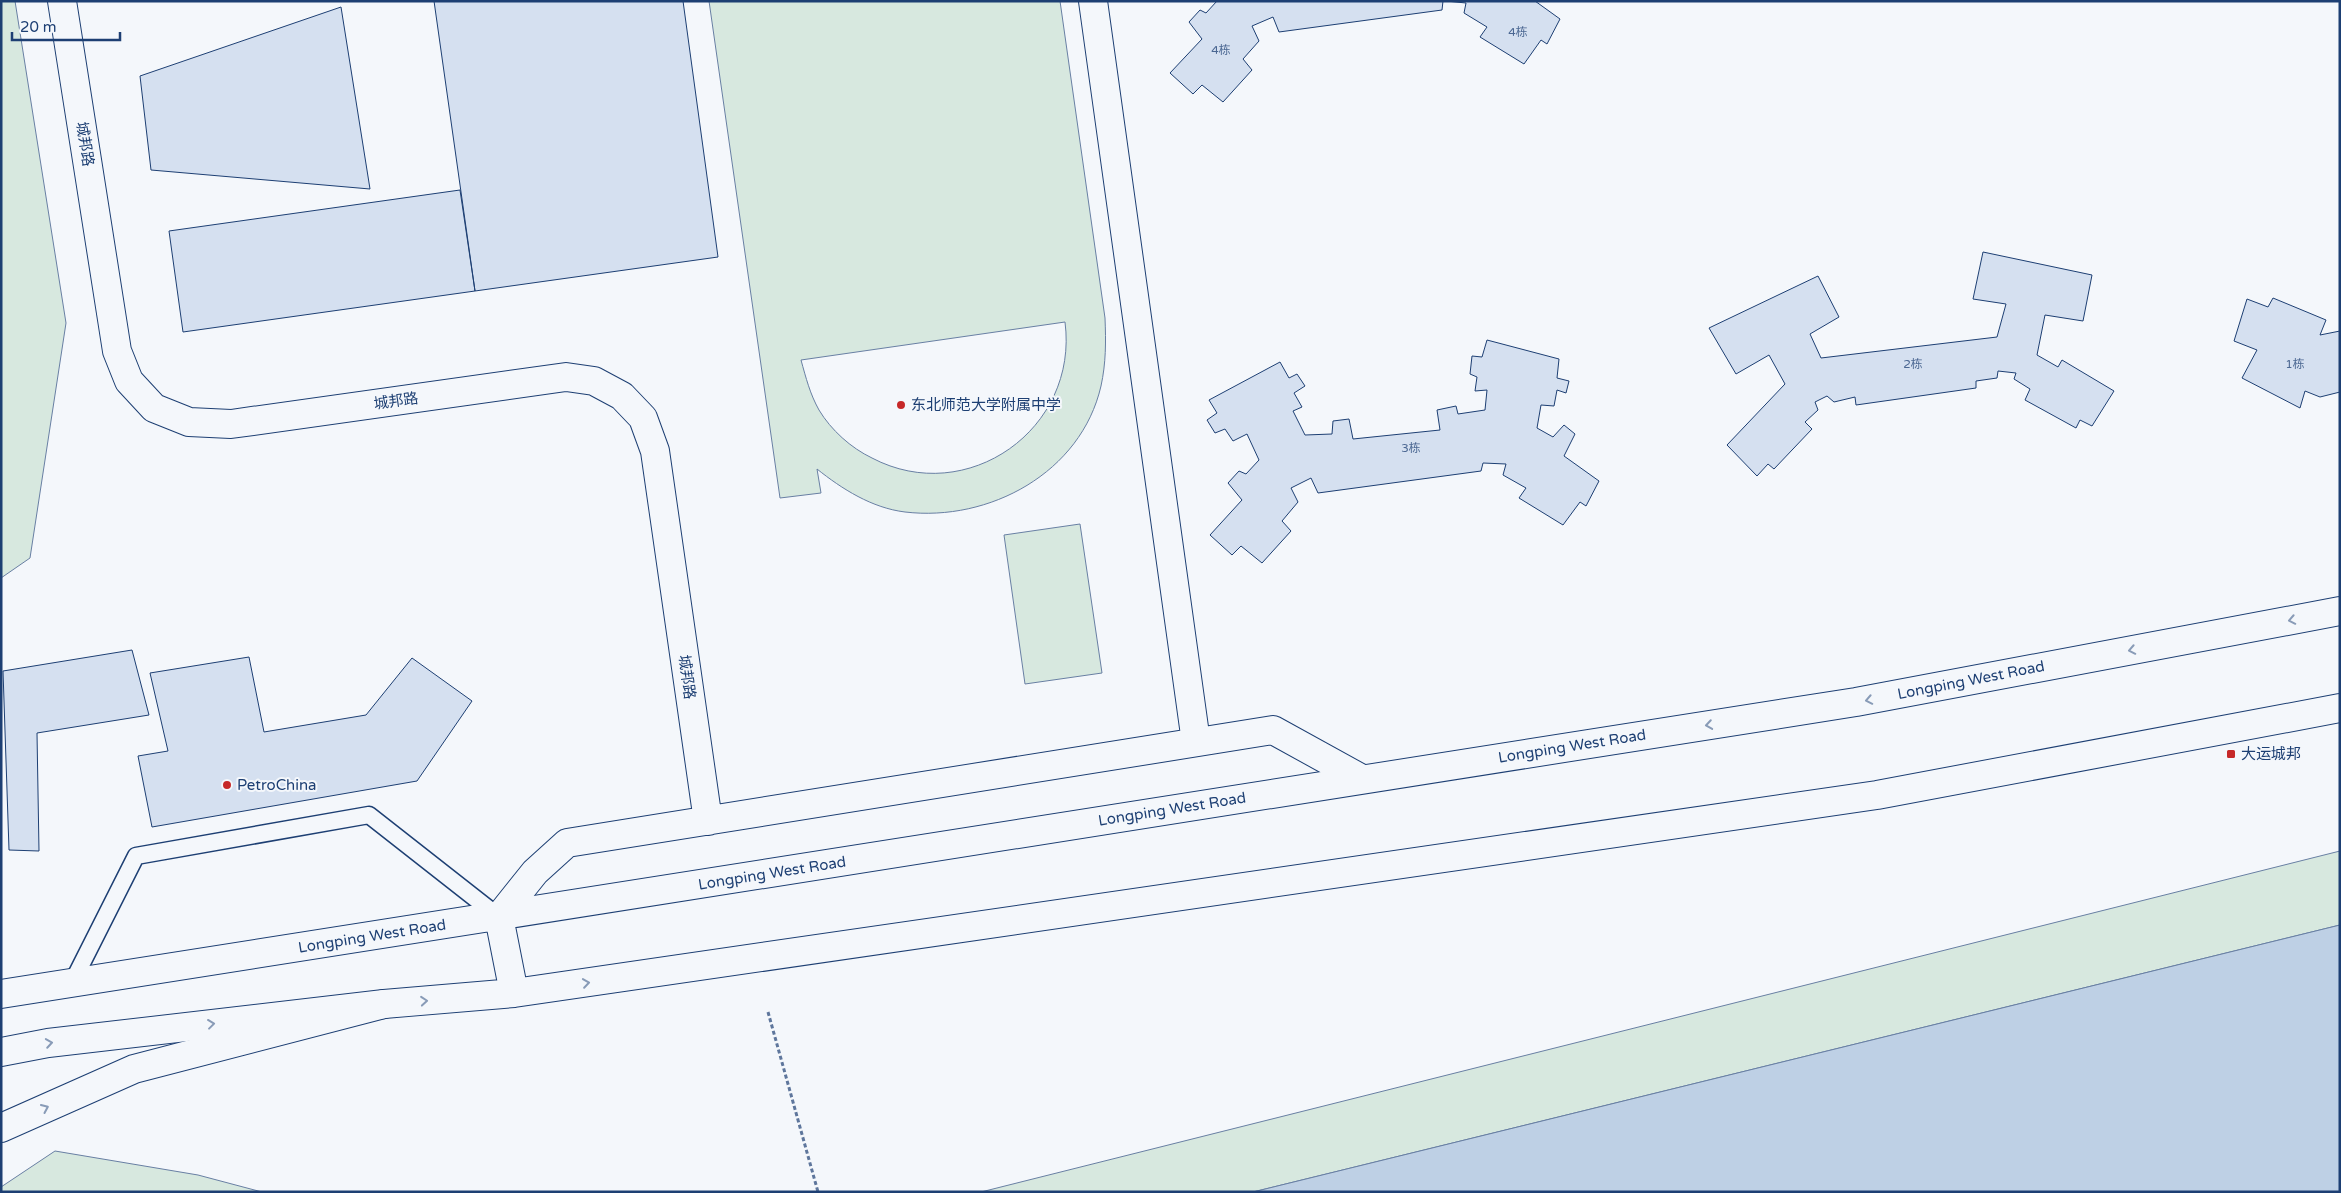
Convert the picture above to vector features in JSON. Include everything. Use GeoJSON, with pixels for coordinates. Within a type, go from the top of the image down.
{"type":"FeatureCollection","features":[{"type":"Feature","properties":{"kind":"main road","name":"城邦路"},"geometry":{"type":"LineString","coordinates":[[62,1],[118,350],[129,381],[154,408],[189,422],[231,424],[566,377],[594,381],[622,396],[643,418],[655,451],[708,820]]}},
{"type":"Feature","properties":{"kind":"main road"},"geometry":{"type":"LineString","coordinates":[[1093,1],[1196,742]]}},
{"type":"Feature","properties":{"kind":"main road","name":"Longping West Road"},"geometry":{"type":"LineString","coordinates":[[1,994],[73,981],[499,917],[1856,702],[2340,611]]}},
{"type":"Feature","properties":{"kind":"main road"},"geometry":{"type":"LineString","coordinates":[[1,1052],[48,1043],[384,1004],[514,993],[1877,795],[2340,708]]}},
{"type":"Feature","properties":{"kind":"main road"},"geometry":{"type":"LineString","coordinates":[[514,993],[499,917],[535,872],[567,843],[1273,730],[1362,779]]}},
{"type":"Feature","properties":{"kind":"main road"},"geometry":{"type":"LineString","coordinates":[[1,1128],[134,1069],[384,1004]]}},
{"type":"Feature","properties":{"kind":"lane"},"geometry":{"type":"LineString","coordinates":[[73,981],[136,856],[368,815],[499,917]]}},
{"type":"Feature","properties":{"kind":"path"},"geometry":{"type":"LineString","coordinates":[[768,1012],[818,1192]]}},
{"type":"Feature","properties":{"kind":"shaded area"},"geometry":{"type":"Polygon","coordinates":[[[1,1],[15,1],[66,323],[30,558],[1,578],[1,1]]]}},
{"type":"Feature","properties":{"kind":"shaded area"},"geometry":{"type":"Polygon","coordinates":[[[709,1],[1060,1],[1105,318],[1103,377],[1090,417],[1074,444],[1052,467],[1027,485],[999,499],[968,509],[937,513],[893,510],[869,502],[837,484],[817,469],[821,493],[780,498],[709,1]],[[1065,322],[801,360],[819,410],[829,425],[849,444],[872,458],[908,471],[944,473],[979,465],[1009,449],[1035,425],[1054,395],[1065,361],[1065,322]]]}},
{"type":"Feature","properties":{"kind":"shaded area"},"geometry":{"type":"Polygon","coordinates":[[[1080,524],[1102,673],[1025,684],[1004,535],[1080,524]]]}},
{"type":"Feature","properties":{"kind":"shaded area"},"geometry":{"type":"Polygon","coordinates":[[[2340,851],[2340,925],[1253,1192],[981,1192],[2340,851]]]}},
{"type":"Feature","properties":{"kind":"shaded area"},"geometry":{"type":"Polygon","coordinates":[[[55,1151],[198,1175],[262,1192],[1,1192],[1,1187],[55,1151]]]}},
{"type":"Feature","properties":{"kind":"water"},"geometry":{"type":"Polygon","coordinates":[[[2340,925],[2340,1192],[1253,1192],[2340,925]]]}},
{"type":"Feature","properties":{"kind":"building"},"geometry":{"type":"Polygon","coordinates":[[[434,1],[683,1],[718,257],[475,291],[434,1]]]}},
{"type":"Feature","properties":{"kind":"building"},"geometry":{"type":"Polygon","coordinates":[[[1217,1],[1443,1],[1442,10],[1279,32],[1273,17],[1252,26],[1259,41],[1243,59],[1252,70],[1223,102],[1202,85],[1193,94],[1170,73],[1202,39],[1189,22],[1200,10],[1206,13],[1217,1]]]}},
{"type":"Feature","properties":{"kind":"building"},"geometry":{"type":"Polygon","coordinates":[[[1446,1],[1535,1],[1560,19],[1547,44],[1541,40],[1524,64],[1480,37],[1487,27],[1464,13],[1466,3],[1446,1]]]}},
{"type":"Feature","properties":{"kind":"building"},"geometry":{"type":"Polygon","coordinates":[[[341,7],[370,189],[151,170],[140,76],[341,7]]]}},
{"type":"Feature","properties":{"kind":"building"},"geometry":{"type":"Polygon","coordinates":[[[460,190],[475,291],[183,332],[169,231],[460,190]]]}},
{"type":"Feature","properties":{"kind":"building"},"geometry":{"type":"Polygon","coordinates":[[[1983,252],[2092,275],[2083,321],[2045,315],[2037,355],[2058,367],[2062,360],[2114,391],[2092,426],[2080,420],[2076,428],[2025,400],[2030,389],[2014,379],[2016,373],[1998,371],[1997,378],[1976,381],[1976,388],[1856,405],[1855,397],[1834,402],[1827,396],[1815,402],[1818,410],[1805,422],[1812,429],[1774,469],[1768,464],[1757,476],[1727,445],[1785,384],[1769,355],[1736,374],[1709,328],[1818,276],[1839,317],[1810,334],[1821,358],[1997,337],[2006,304],[1973,299],[1983,252]]]}},
{"type":"Feature","properties":{"kind":"building"},"geometry":{"type":"Polygon","coordinates":[[[2273,298],[2326,320],[2320,335],[2340,331],[2340,392],[2320,397],[2305,391],[2300,408],[2242,378],[2257,350],[2234,341],[2247,299],[2268,307],[2273,298]]]}},
{"type":"Feature","properties":{"kind":"building"},"geometry":{"type":"Polygon","coordinates":[[[1487,340],[1559,359],[1557,378],[1569,381],[1566,393],[1557,390],[1554,406],[1541,405],[1537,428],[1553,437],[1564,425],[1575,434],[1564,456],[1599,481],[1586,506],[1580,502],[1563,525],[1519,498],[1526,488],[1503,475],[1506,464],[1483,463],[1481,471],[1318,493],[1311,478],[1291,488],[1298,502],[1282,521],[1291,531],[1262,563],[1241,546],[1232,555],[1210,535],[1242,500],[1228,483],[1239,471],[1246,474],[1259,460],[1247,434],[1233,441],[1225,429],[1215,433],[1207,420],[1217,413],[1209,400],[1280,362],[1289,378],[1297,374],[1305,386],[1294,393],[1302,407],[1293,411],[1305,435],[1332,434],[1333,421],[1349,419],[1353,439],[1440,430],[1437,410],[1456,406],[1458,414],[1485,410],[1487,390],[1475,391],[1477,377],[1470,374],[1472,356],[1482,357],[1487,340]]]}},
{"type":"Feature","properties":{"kind":"building"},"geometry":{"type":"Polygon","coordinates":[[[132,650],[149,715],[37,733],[39,851],[9,850],[3,671],[132,650]]]}},
{"type":"Feature","properties":{"kind":"building"},"geometry":{"type":"Polygon","coordinates":[[[249,657],[264,732],[366,715],[412,658],[472,701],[417,781],[152,827],[138,756],[168,751],[150,673],[249,657]]]}},
{"type":"Feature","properties":{"kind":"place","name":"东北师范大学附属中学"},"geometry":{"type":"Point","coordinates":[901,405]}},
{"type":"Feature","properties":{"kind":"place","name":"大运城邦"},"geometry":{"type":"Point","coordinates":[2231,754]}},
{"type":"Feature","properties":{"kind":"place","name":"PetroChina"},"geometry":{"type":"Point","coordinates":[227,785]}}]}
